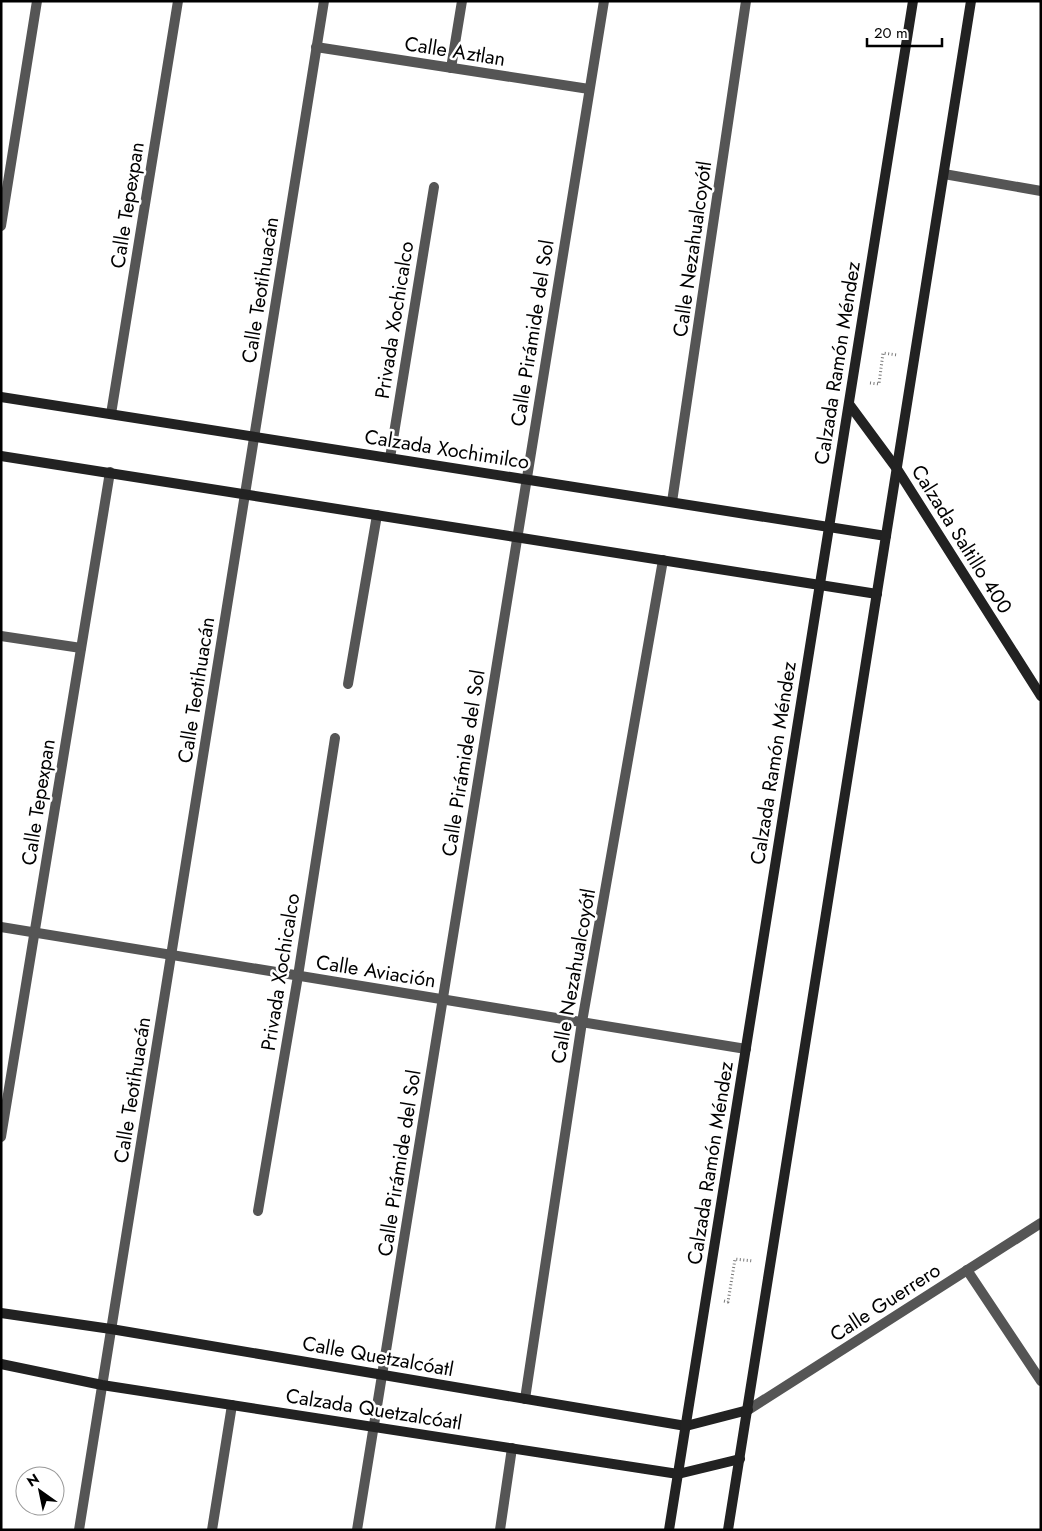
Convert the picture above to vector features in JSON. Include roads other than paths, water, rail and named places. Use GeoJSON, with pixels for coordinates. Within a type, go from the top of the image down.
{"type":"FeatureCollection","features":[{"type":"Feature","properties":{"kind":"street"},"geometry":{"type":"LineString","coordinates":[[1,226],[37,1]]}},
{"type":"Feature","properties":{"kind":"street","name":"Calle Tepexpan"},"geometry":{"type":"LineString","coordinates":[[111,414],[178,1]]}},
{"type":"Feature","properties":{"kind":"street","name":"Calle Teotihuacán"},"geometry":{"type":"LineString","coordinates":[[79,1530],[324,1]]}},
{"type":"Feature","properties":{"kind":"street"},"geometry":{"type":"LineString","coordinates":[[451,68],[462,1]]}},
{"type":"Feature","properties":{"kind":"street","name":"Calle Pirámide del Sol"},"geometry":{"type":"LineString","coordinates":[[357,1530],[604,1]]}},
{"type":"Feature","properties":{"kind":"street","name":"Calle Nezahualcoyótl"},"geometry":{"type":"LineString","coordinates":[[672,502],[746,1]]}},
{"type":"Feature","properties":{"kind":"street","name":"Calzada Ramón Méndez"},"geometry":{"type":"LineString","coordinates":[[669,1530],[913,1]]}},
{"type":"Feature","properties":{"kind":"street"},"geometry":{"type":"LineString","coordinates":[[728,1530],[971,1]]}},
{"type":"Feature","properties":{"kind":"street","name":"Calle Aztlan"},"geometry":{"type":"LineString","coordinates":[[316,46],[589,90]]}},
{"type":"Feature","properties":{"kind":"street"},"geometry":{"type":"LineString","coordinates":[[944,174],[1041,191]]}},
{"type":"Feature","properties":{"kind":"street","name":"Privada Xochicalco"},"geometry":{"type":"LineString","coordinates":[[390,458],[434,186]]}},
{"type":"Feature","properties":{"kind":"street","name":"Calzada Xochimilco"},"geometry":{"type":"LineString","coordinates":[[1,398],[886,536]]}},
{"type":"Feature","properties":{"kind":"street","name":"Calzada Saltillo 400"},"geometry":{"type":"LineString","coordinates":[[849,404],[897,469],[1041,696]]}},
{"type":"Feature","properties":{"kind":"street"},"geometry":{"type":"LineString","coordinates":[[1,456],[877,594]]}},
{"type":"Feature","properties":{"kind":"street","name":"Calle Tepexpan"},"geometry":{"type":"LineString","coordinates":[[1,1137],[110,472]]}},
{"type":"Feature","properties":{"kind":"street"},"geometry":{"type":"LineString","coordinates":[[348,684],[377,515]]}},
{"type":"Feature","properties":{"kind":"street","name":"Calle Nezahualcoyótl"},"geometry":{"type":"LineString","coordinates":[[524,1398],[582,1022],[663,560]]}},
{"type":"Feature","properties":{"kind":"street"},"geometry":{"type":"LineString","coordinates":[[1,636],[81,648]]}},
{"type":"Feature","properties":{"kind":"street","name":"Privada Xochicalco"},"geometry":{"type":"LineString","coordinates":[[258,1211],[298,976],[335,738]]}},
{"type":"Feature","properties":{"kind":"street","name":"Calle Aviación"},"geometry":{"type":"LineString","coordinates":[[1,927],[746,1048]]}},
{"type":"Feature","properties":{"kind":"street","name":"Calle Guerrero"},"geometry":{"type":"LineString","coordinates":[[748,1410],[1041,1223]]}},
{"type":"Feature","properties":{"kind":"street"},"geometry":{"type":"LineString","coordinates":[[967,1270],[1041,1382]]}},
{"type":"Feature","properties":{"kind":"street","name":"Calle Quetzalcóatl"},"geometry":{"type":"LineString","coordinates":[[1,1312],[686,1426],[748,1410]]}},
{"type":"Feature","properties":{"kind":"street","name":"Calzada Quetzalcóatl"},"geometry":{"type":"LineString","coordinates":[[1,1364],[102,1385],[678,1474],[740,1459]]}},
{"type":"Feature","properties":{"kind":"street"},"geometry":{"type":"LineString","coordinates":[[212,1530],[232,1405]]}},
{"type":"Feature","properties":{"kind":"street"},"geometry":{"type":"LineString","coordinates":[[500,1530],[512,1448]]}}]}
